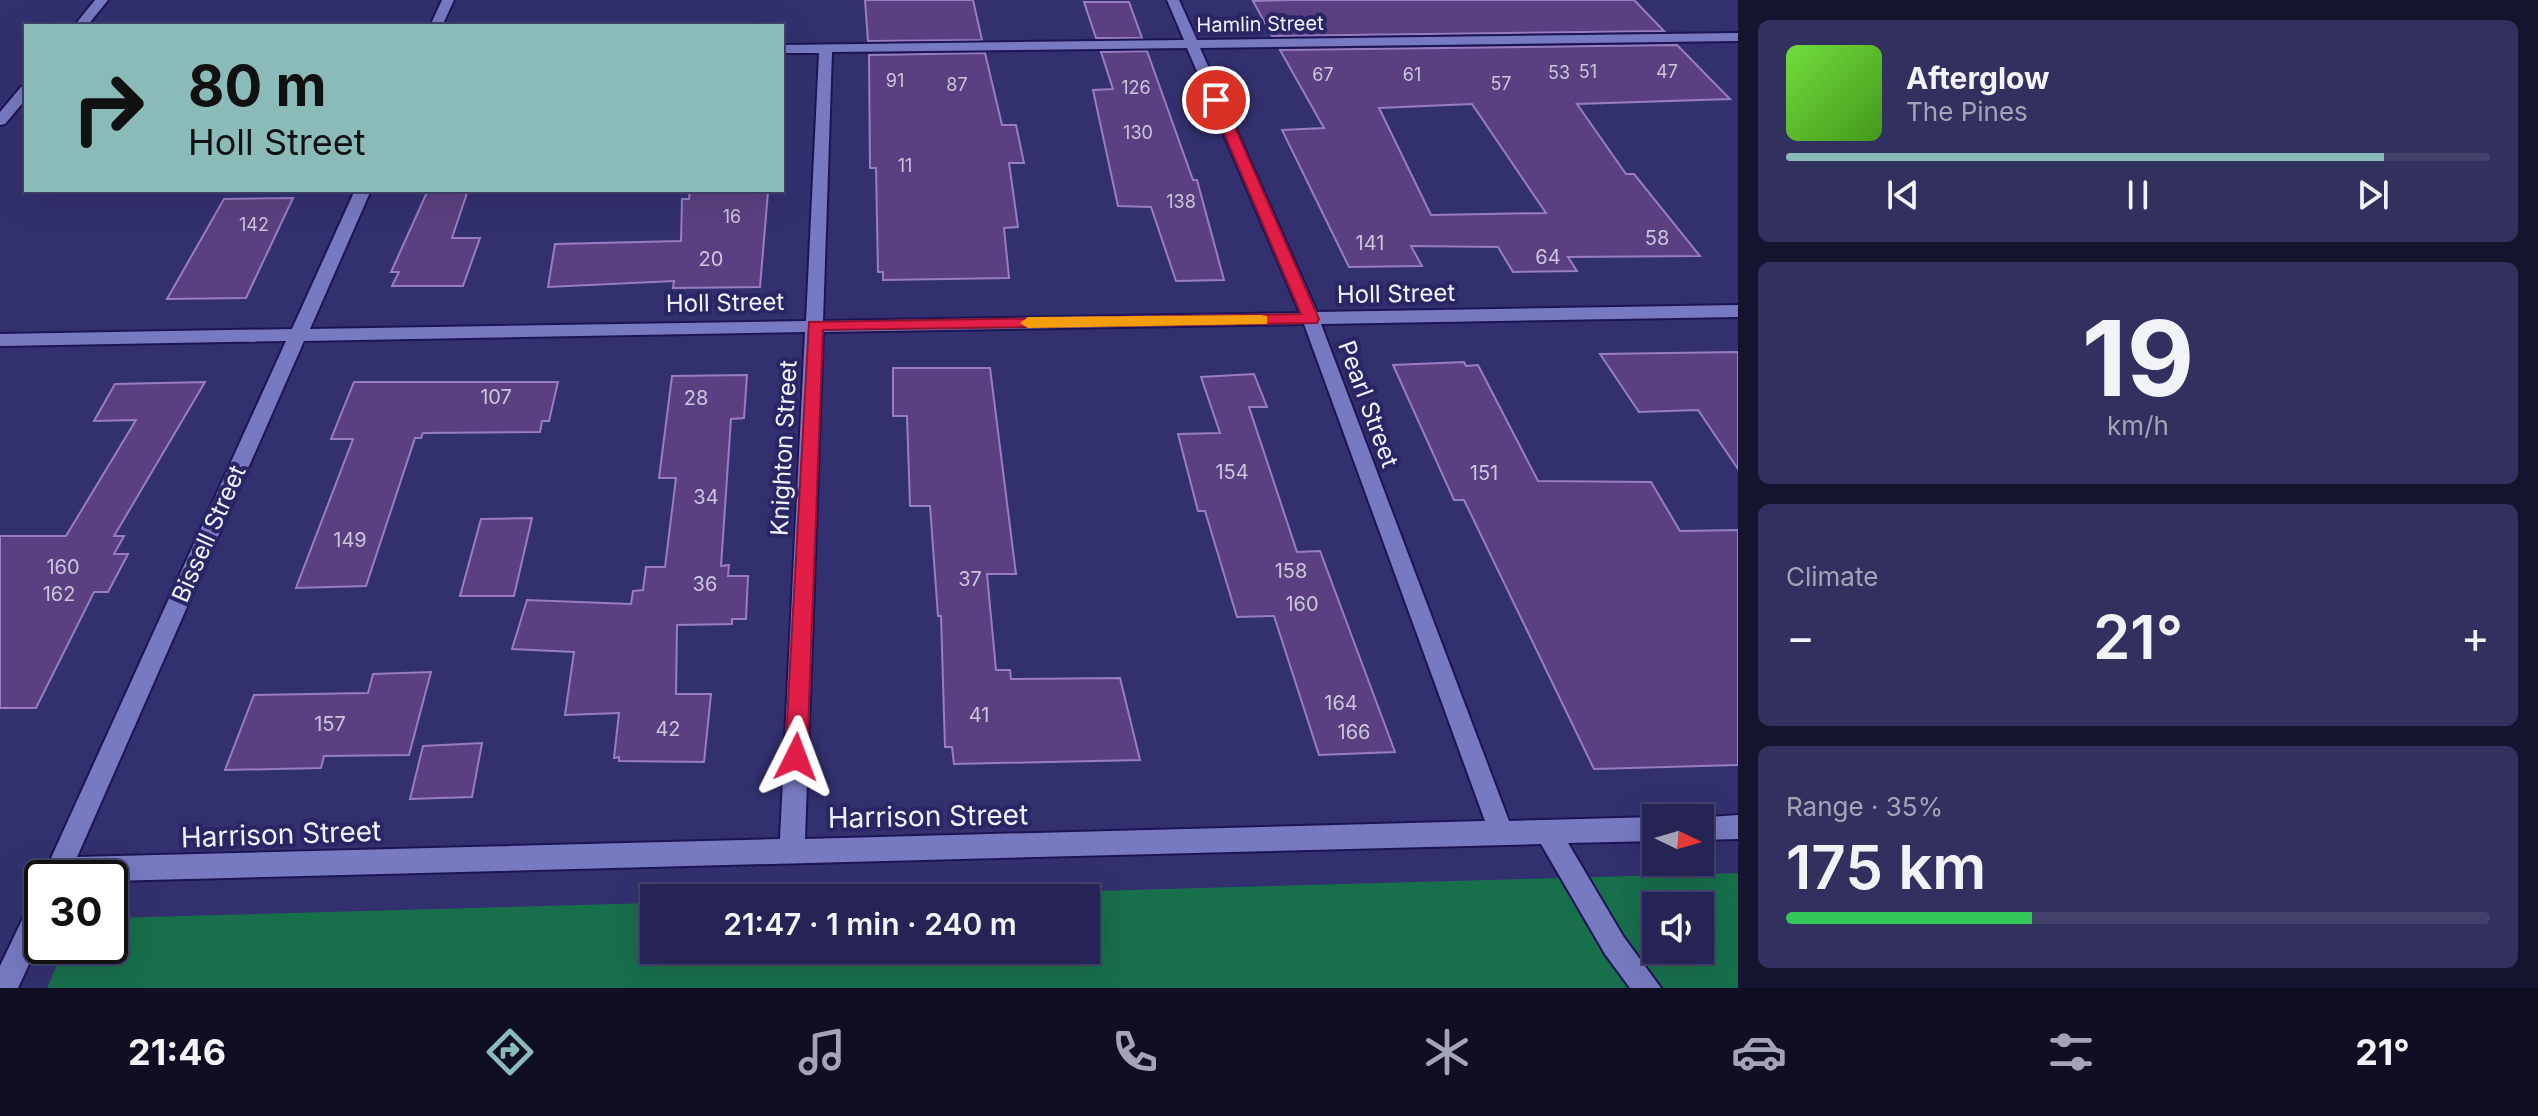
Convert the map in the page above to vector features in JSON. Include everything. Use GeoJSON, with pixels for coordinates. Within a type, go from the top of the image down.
{"type":"FeatureCollection","features":[{"type":"Feature","properties":{"kind":"street"},"geometry":{"type":"LineString","coordinates":[[82,24],[102,0]]}},
{"type":"Feature","properties":{"kind":"street"},"geometry":{"type":"LineString","coordinates":[[437,24],[448,0]]}},
{"type":"Feature","properties":{"kind":"street","name":"Pearl Street"},"geometry":{"type":"LineString","coordinates":[[1173,0],[1311,319],[1501,832]]}},
{"type":"Feature","properties":{"kind":"street","name":"Hamlin Street"},"geometry":{"type":"LineString","coordinates":[[784,49],[1738,37]]}},
{"type":"Feature","properties":{"kind":"street","name":"Knighton Street"},"geometry":{"type":"LineString","coordinates":[[792,849],[826,48]]}},
{"type":"Feature","properties":{"kind":"street"},"geometry":{"type":"LineString","coordinates":[[0,121],[24,92]]}},
{"type":"Feature","properties":{"kind":"street","name":"Bissell Street"},"geometry":{"type":"LineString","coordinates":[[63,860],[362,192]]}},
{"type":"Feature","properties":{"kind":"street","name":"Holl Street"},"geometry":{"type":"LineString","coordinates":[[0,340],[1738,311]]}},
{"type":"Feature","properties":{"kind":"street"},"geometry":{"type":"LineString","coordinates":[[1714,828],[1738,827]]}},
{"type":"Feature","properties":{"kind":"street","name":"Harrison Street"},"geometry":{"type":"LineString","coordinates":[[128,872],[792,849],[1642,829]]}},
{"type":"Feature","properties":{"kind":"street"},"geometry":{"type":"LineString","coordinates":[[1547,831],[1614,945],[1647,988]]}},
{"type":"Feature","properties":{"kind":"street"},"geometry":{"type":"LineString","coordinates":[[4,988],[24,945]]}},
{"type":"Feature","properties":{"kind":"green space"},"geometry":{"type":"Polygon","coordinates":[[[1738,873],[1738,988],[47,988],[57,964],[128,964],[128,918],[640,903],[640,964],[1100,964],[1100,891],[1738,873]]]}},
{"type":"Feature","properties":{"kind":"building"},"geometry":{"type":"Polygon","coordinates":[[[865,0],[973,0],[982,40],[868,41],[865,0]]]}},
{"type":"Feature","properties":{"kind":"building"},"geometry":{"type":"Polygon","coordinates":[[[1634,0],[1664,31],[1272,36],[1253,1],[1634,0]]]}},
{"type":"Feature","properties":{"kind":"building"},"geometry":{"type":"Polygon","coordinates":[[[1084,2],[1129,2],[1142,38],[1096,38],[1084,2]]]}},
{"type":"Feature","properties":{"kind":"building"},"geometry":{"type":"Polygon","coordinates":[[[1677,45],[1730,99],[1577,104],[1626,174],[1634,174],[1700,256],[1568,257],[1577,271],[1513,272],[1498,247],[1411,246],[1422,266],[1349,267],[1282,130],[1324,128],[1280,50],[1677,45]],[[1472,104],[1379,108],[1431,215],[1546,213],[1472,104]]]}},
{"type":"Feature","properties":{"kind":"building"},"geometry":{"type":"Polygon","coordinates":[[[1147,51],[1193,180],[1197,180],[1224,280],[1176,281],[1151,207],[1118,206],[1093,90],[1113,89],[1101,52],[1147,51]]]}},
{"type":"Feature","properties":{"kind":"building"},"geometry":{"type":"Polygon","coordinates":[[[985,53],[1002,125],[1016,125],[1024,163],[1009,163],[1018,227],[1004,228],[1009,278],[883,280],[883,272],[878,272],[876,168],[870,168],[869,55],[985,53]]]}},
{"type":"Feature","properties":{"kind":"building"},"geometry":{"type":"Polygon","coordinates":[[[427,192],[467,192],[452,238],[480,238],[463,286],[392,286],[399,272],[391,272],[427,192]]]}},
{"type":"Feature","properties":{"kind":"building"},"geometry":{"type":"Polygon","coordinates":[[[690,192],[768,192],[760,287],[673,288],[674,281],[548,287],[555,244],[681,241],[682,199],[689,199],[690,192]]]}},
{"type":"Feature","properties":{"kind":"building"},"geometry":{"type":"Polygon","coordinates":[[[293,198],[246,298],[167,299],[224,199],[293,198]]]}},
{"type":"Feature","properties":{"kind":"building"},"geometry":{"type":"Polygon","coordinates":[[[1738,352],[1738,469],[1698,410],[1639,412],[1600,354],[1738,352]]]}},
{"type":"Feature","properties":{"kind":"building"},"geometry":{"type":"Polygon","coordinates":[[[1464,362],[1466,366],[1478,365],[1538,481],[1651,482],[1680,531],[1738,530],[1738,765],[1594,769],[1464,500],[1454,500],[1393,365],[1464,362]]]}},
{"type":"Feature","properties":{"kind":"building"},"geometry":{"type":"Polygon","coordinates":[[[893,368],[990,368],[1016,574],[987,574],[996,670],[1010,670],[1011,679],[1120,678],[1140,760],[954,764],[952,747],[945,747],[941,616],[938,616],[930,506],[910,506],[907,416],[893,416],[893,368]]]}},
{"type":"Feature","properties":{"kind":"building"},"geometry":{"type":"Polygon","coordinates":[[[1254,374],[1267,407],[1249,407],[1297,552],[1320,551],[1395,752],[1319,755],[1274,616],[1237,617],[1205,511],[1198,511],[1178,434],[1220,433],[1201,377],[1254,374]]]}},
{"type":"Feature","properties":{"kind":"building"},"geometry":{"type":"Polygon","coordinates":[[[747,375],[744,418],[731,419],[721,566],[729,565],[728,576],[748,576],[746,619],[732,619],[732,624],[677,625],[676,694],[711,694],[704,762],[619,761],[619,757],[614,758],[619,713],[565,715],[574,652],[512,649],[527,600],[631,604],[633,591],[643,590],[646,567],[665,567],[676,478],[659,478],[672,376],[747,375]]]}},
{"type":"Feature","properties":{"kind":"building"},"geometry":{"type":"Polygon","coordinates":[[[205,382],[114,536],[124,536],[114,554],[128,554],[108,592],[94,592],[36,708],[0,708],[0,536],[66,536],[136,420],[94,421],[115,384],[205,382]]]}},
{"type":"Feature","properties":{"kind":"building"},"geometry":{"type":"Polygon","coordinates":[[[354,382],[558,382],[549,421],[542,421],[540,432],[423,433],[421,438],[415,438],[366,586],[296,588],[353,439],[331,439],[354,382]]]}},
{"type":"Feature","properties":{"kind":"building"},"geometry":{"type":"Polygon","coordinates":[[[532,518],[514,596],[460,596],[481,519],[532,518]]]}},
{"type":"Feature","properties":{"kind":"building"},"geometry":{"type":"Polygon","coordinates":[[[431,672],[409,755],[324,756],[321,768],[225,770],[254,695],[368,693],[373,674],[431,672]]]}},
{"type":"Feature","properties":{"kind":"building"},"geometry":{"type":"Polygon","coordinates":[[[482,743],[472,797],[410,799],[423,746],[482,743]]]}},
{"type":"Feature","properties":{"kind":"slow traffic"},"geometry":{"type":"LineString","coordinates":[[1028,323],[1261,320]]}},
{"type":"Feature","properties":{"kind":"route"},"geometry":{"type":"LineString","coordinates":[[796,757],[815,325],[1311,319],[1216,100]]}}]}
